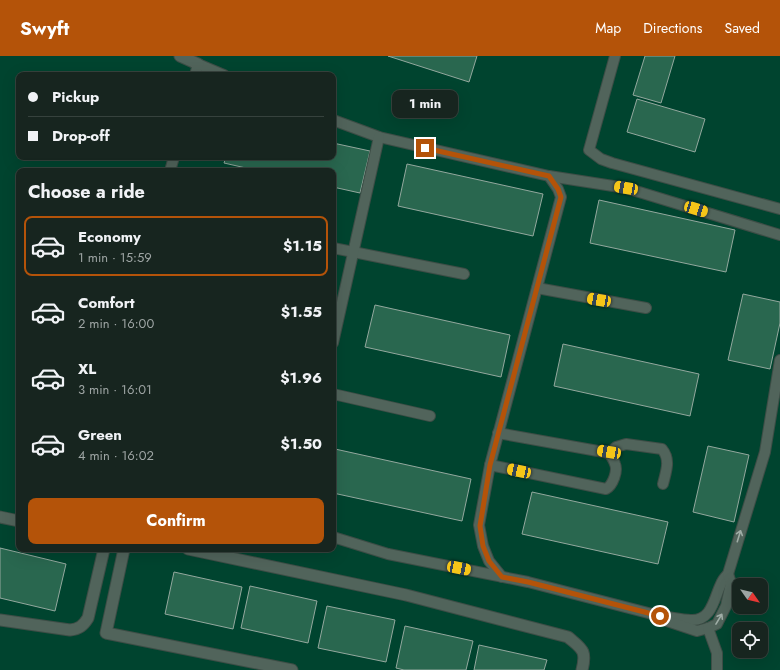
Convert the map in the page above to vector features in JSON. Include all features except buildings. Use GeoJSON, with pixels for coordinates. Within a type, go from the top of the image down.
{"type":"FeatureCollection","features":[{"type":"Feature","properties":{"kind":"street"},"geometry":{"type":"LineString","coordinates":[[180,56],[198,64]]}},
{"type":"Feature","properties":{"kind":"street"},"geometry":{"type":"LineString","coordinates":[[0,517],[16,520]]}},
{"type":"Feature","properties":{"kind":"street"},"geometry":{"type":"LineString","coordinates":[[0,620],[70,630],[78,629],[88,618],[103,552]]}},
{"type":"Feature","properties":{"kind":"street"},"geometry":{"type":"LineString","coordinates":[[123,552],[106,633],[292,670]]}},
{"type":"Feature","properties":{"kind":"street"},"geometry":{"type":"LineString","coordinates":[[202,552],[406,595],[568,637],[582,648],[585,658],[582,670]]}},
{"type":"Feature","properties":{"kind":"lane"},"geometry":{"type":"LineString","coordinates":[[615,56],[589,150],[601,159],[612,163],[780,209]]}},
{"type":"Feature","properties":{"kind":"lane"},"geometry":{"type":"LineString","coordinates":[[196,72],[198,64],[217,72]]}},
{"type":"Feature","properties":{"kind":"lane"},"geometry":{"type":"LineString","coordinates":[[336,121],[379,137],[549,176],[626,188],[780,235]]}},
{"type":"Feature","properties":{"kind":"lane"},"geometry":{"type":"LineString","coordinates":[[336,329],[379,137]]}},
{"type":"Feature","properties":{"kind":"lane"},"geometry":{"type":"LineString","coordinates":[[502,577],[489,561],[483,546],[480,526],[490,465],[561,197],[558,189],[549,176]]}},
{"type":"Feature","properties":{"kind":"lane"},"geometry":{"type":"LineString","coordinates":[[336,249],[464,274]]}},
{"type":"Feature","properties":{"kind":"lane"},"geometry":{"type":"LineString","coordinates":[[537,288],[646,308]]}},
{"type":"Feature","properties":{"kind":"lane"},"geometry":{"type":"LineString","coordinates":[[336,538],[388,554],[528,582],[660,616],[691,620],[699,619],[706,616],[712,607],[721,584],[728,574],[765,452],[780,360]]}},
{"type":"Feature","properties":{"kind":"lane"},"geometry":{"type":"LineString","coordinates":[[336,395],[430,416]]}},
{"type":"Feature","properties":{"kind":"lane"},"geometry":{"type":"LineString","coordinates":[[498,433],[609,452],[616,447],[626,444],[662,449],[667,455],[668,462],[663,484]]}},
{"type":"Feature","properties":{"kind":"lane"},"geometry":{"type":"LineString","coordinates":[[490,465],[606,489],[610,486],[614,477],[616,465],[609,452]]}},
{"type":"Feature","properties":{"kind":"lane"},"geometry":{"type":"LineString","coordinates":[[660,616],[667,622],[696,631],[718,624],[726,606],[731,583],[728,574]]}},
{"type":"Feature","properties":{"kind":"lane"},"geometry":{"type":"LineString","coordinates":[[708,628],[717,653],[717,670]]}},
{"type":"Feature","properties":{"kind":"green space"},"geometry":{"type":"Polygon","coordinates":[[[0,56],[780,56],[780,670],[0,670],[0,56]]]}},
{"type":"Feature","properties":{"kind":"route"},"geometry":{"type":"LineString","coordinates":[[425,148],[549,176],[558,189],[561,197],[490,465],[480,526],[483,546],[489,561],[502,577],[528,582],[660,616]]}}]}
